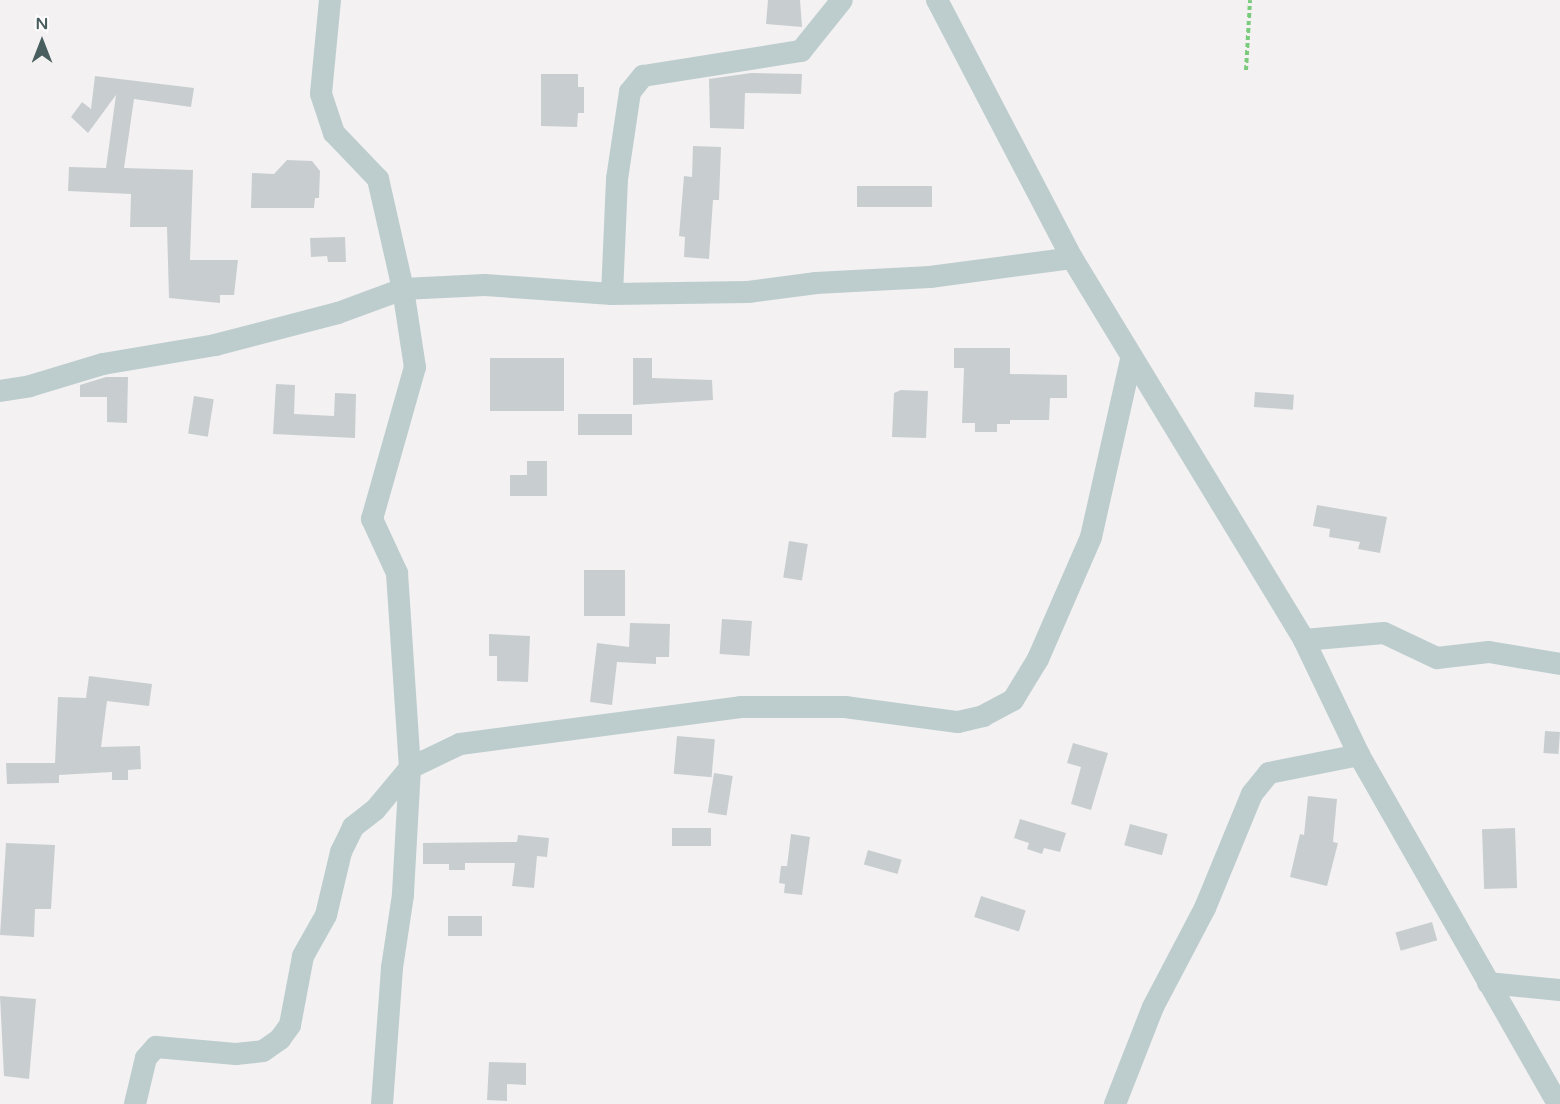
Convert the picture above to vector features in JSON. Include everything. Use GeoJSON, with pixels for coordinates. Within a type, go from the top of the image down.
{"type":"FeatureCollection","features":[{"type":"Feature","properties":{"kind":"street"},"geometry":{"type":"LineString","coordinates":[[330,0],[321,94],[334,133],[378,179],[403,289],[415,366],[372,519],[397,573],[410,768],[403,895],[392,968],[382,1104]]}},
{"type":"Feature","properties":{"kind":"street"},"geometry":{"type":"LineString","coordinates":[[612,294],[617,179],[630,92],[643,76],[801,51],[842,0]]}},
{"type":"Feature","properties":{"kind":"street"},"geometry":{"type":"LineString","coordinates":[[937,0],[1072,258],[1131,360],[1304,640],[1359,755],[1558,1104]]}},
{"type":"Feature","properties":{"kind":"street"},"geometry":{"type":"LineString","coordinates":[[0,391],[30,386],[103,364],[215,345],[338,313],[403,289],[531,286],[612,294],[748,292],[816,283],[930,277],[1072,258]]}},
{"type":"Feature","properties":{"kind":"street"},"geometry":{"type":"LineString","coordinates":[[135,1104],[146,1058],[156,1047],[236,1054],[263,1051],[280,1039],[290,1025],[303,956],[326,915],[340,852],[353,826],[375,810],[410,768],[460,744],[741,707],[845,707],[958,722],[983,716],[1013,700],[1038,659],[1091,537],[1131,360]]}},
{"type":"Feature","properties":{"kind":"street"},"geometry":{"type":"LineString","coordinates":[[1304,640],[1384,633],[1437,658],[1489,652],[1560,664]]}},
{"type":"Feature","properties":{"kind":"street"},"geometry":{"type":"LineString","coordinates":[[1123,1102],[1153,1007],[1205,908],[1252,794],[1269,773],[1359,755]]}},
{"type":"Feature","properties":{"kind":"street"},"geometry":{"type":"LineString","coordinates":[[1488,983],[1560,990]]}},
{"type":"Feature","properties":{"kind":"path"},"geometry":{"type":"LineString","coordinates":[[1246,70],[1250,0]]}},
{"type":"Feature","properties":{"kind":"building"},"geometry":{"type":"Polygon","coordinates":[[[768,0],[800,0],[802,27],[766,24],[768,0]]]}},
{"type":"Feature","properties":{"kind":"building"},"geometry":{"type":"Polygon","coordinates":[[[751,73],[802,74],[801,94],[745,93],[744,129],[710,128],[709,79],[751,73]]]}},
{"type":"Feature","properties":{"kind":"building"},"geometry":{"type":"Polygon","coordinates":[[[541,74],[578,74],[578,87],[584,87],[584,113],[578,113],[577,127],[541,126],[541,74]]]}},
{"type":"Feature","properties":{"kind":"building"},"geometry":{"type":"Polygon","coordinates":[[[95,76],[194,88],[191,107],[134,99],[124,168],[193,170],[190,260],[238,260],[234,295],[220,295],[220,303],[169,298],[167,227],[130,227],[131,194],[68,191],[69,167],[106,168],[116,95],[88,133],[71,117],[82,102],[91,109],[95,76]]]}},
{"type":"Feature","properties":{"kind":"building"},"geometry":{"type":"Polygon","coordinates":[[[693,146],[721,147],[719,200],[713,200],[709,259],[684,257],[685,237],[679,236],[684,176],[692,177],[693,146]]]}},
{"type":"Feature","properties":{"kind":"building"},"geometry":{"type":"Polygon","coordinates":[[[287,160],[312,161],[320,171],[319,198],[315,198],[314,208],[251,208],[252,173],[274,174],[287,160]]]}},
{"type":"Feature","properties":{"kind":"building"},"geometry":{"type":"Polygon","coordinates":[[[857,186],[932,186],[932,207],[857,207],[857,186]]]}},
{"type":"Feature","properties":{"kind":"building"},"geometry":{"type":"Polygon","coordinates":[[[345,237],[346,262],[328,262],[327,256],[311,257],[310,238],[345,237]]]}},
{"type":"Feature","properties":{"kind":"building"},"geometry":{"type":"Polygon","coordinates":[[[954,348],[1010,348],[1010,374],[1067,375],[1067,398],[1050,398],[1049,420],[1010,420],[1010,424],[997,424],[997,432],[975,432],[975,423],[962,423],[964,368],[954,368],[954,348]]]}},
{"type":"Feature","properties":{"kind":"building"},"geometry":{"type":"Polygon","coordinates":[[[490,358],[564,358],[564,411],[490,411],[490,358]]]}},
{"type":"Feature","properties":{"kind":"building"},"geometry":{"type":"Polygon","coordinates":[[[633,358],[652,358],[652,378],[712,380],[713,400],[633,405],[633,358]]]}},
{"type":"Feature","properties":{"kind":"building"},"geometry":{"type":"Polygon","coordinates":[[[106,377],[128,377],[127,423],[107,422],[107,397],[80,397],[80,385],[106,377]]]}},
{"type":"Feature","properties":{"kind":"building"},"geometry":{"type":"Polygon","coordinates":[[[276,384],[295,385],[294,414],[334,416],[335,393],[356,394],[355,438],[273,434],[276,384]]]}},
{"type":"Feature","properties":{"kind":"building"},"geometry":{"type":"Polygon","coordinates":[[[901,390],[928,391],[926,438],[892,437],[894,393],[901,390]]]}},
{"type":"Feature","properties":{"kind":"building"},"geometry":{"type":"Polygon","coordinates":[[[1255,392],[1294,395],[1293,410],[1254,407],[1255,392]]]}},
{"type":"Feature","properties":{"kind":"building"},"geometry":{"type":"Polygon","coordinates":[[[194,396],[214,399],[208,437],[188,434],[194,396]]]}},
{"type":"Feature","properties":{"kind":"building"},"geometry":{"type":"Polygon","coordinates":[[[578,414],[632,414],[632,435],[578,435],[578,414]]]}},
{"type":"Feature","properties":{"kind":"building"},"geometry":{"type":"Polygon","coordinates":[[[527,461],[547,461],[547,496],[510,496],[510,475],[527,475],[527,461]]]}},
{"type":"Feature","properties":{"kind":"building"},"geometry":{"type":"Polygon","coordinates":[[[1317,505],[1387,517],[1380,553],[1358,549],[1360,542],[1329,537],[1330,529],[1313,526],[1317,505]]]}},
{"type":"Feature","properties":{"kind":"building"},"geometry":{"type":"Polygon","coordinates":[[[789,541],[808,544],[802,581],[783,578],[789,541]]]}},
{"type":"Feature","properties":{"kind":"building"},"geometry":{"type":"Polygon","coordinates":[[[584,570],[625,570],[625,616],[584,616],[584,570]]]}},
{"type":"Feature","properties":{"kind":"building"},"geometry":{"type":"Polygon","coordinates":[[[722,619],[752,621],[749,656],[720,654],[722,619]]]}},
{"type":"Feature","properties":{"kind":"building"},"geometry":{"type":"Polygon","coordinates":[[[630,623],[670,624],[669,657],[656,657],[656,664],[617,662],[612,705],[590,702],[597,643],[629,647],[630,623]]]}},
{"type":"Feature","properties":{"kind":"building"},"geometry":{"type":"Polygon","coordinates":[[[489,634],[530,636],[528,682],[497,681],[497,656],[489,656],[489,634]]]}},
{"type":"Feature","properties":{"kind":"building"},"geometry":{"type":"Polygon","coordinates":[[[89,676],[152,684],[149,706],[107,701],[101,747],[140,746],[141,769],[128,770],[128,780],[112,780],[112,772],[59,775],[59,783],[7,784],[6,763],[55,763],[58,697],[86,698],[89,676]]]}},
{"type":"Feature","properties":{"kind":"building"},"geometry":{"type":"Polygon","coordinates":[[[1545,731],[1560,732],[1558,754],[1543,753],[1545,731]]]}},
{"type":"Feature","properties":{"kind":"building"},"geometry":{"type":"Polygon","coordinates":[[[677,736],[715,739],[712,777],[674,774],[677,736]]]}},
{"type":"Feature","properties":{"kind":"building"},"geometry":{"type":"Polygon","coordinates":[[[1073,743],[1108,753],[1091,810],[1071,804],[1081,767],[1067,763],[1073,743]]]}},
{"type":"Feature","properties":{"kind":"building"},"geometry":{"type":"Polygon","coordinates":[[[714,773],[733,776],[727,815],[708,813],[714,773]]]}},
{"type":"Feature","properties":{"kind":"building"},"geometry":{"type":"Polygon","coordinates":[[[1308,796],[1337,799],[1333,842],[1338,843],[1327,886],[1290,877],[1300,834],[1304,835],[1308,796]]]}},
{"type":"Feature","properties":{"kind":"building"},"geometry":{"type":"Polygon","coordinates":[[[1020,819],[1066,833],[1060,852],[1044,848],[1042,854],[1027,849],[1029,843],[1014,838],[1020,819]]]}},
{"type":"Feature","properties":{"kind":"building"},"geometry":{"type":"Polygon","coordinates":[[[1130,824],[1168,834],[1162,855],[1124,845],[1130,824]]]}},
{"type":"Feature","properties":{"kind":"building"},"geometry":{"type":"Polygon","coordinates":[[[672,828],[711,828],[711,846],[672,846],[672,828]]]}},
{"type":"Feature","properties":{"kind":"building"},"geometry":{"type":"Polygon","coordinates":[[[1515,828],[1517,888],[1484,889],[1482,829],[1515,828]]]}},
{"type":"Feature","properties":{"kind":"building"},"geometry":{"type":"Polygon","coordinates":[[[791,834],[810,837],[802,895],[784,893],[785,884],[779,883],[781,866],[787,866],[791,834]]]}},
{"type":"Feature","properties":{"kind":"building"},"geometry":{"type":"Polygon","coordinates":[[[518,835],[549,838],[547,857],[537,856],[534,888],[512,886],[515,863],[465,863],[465,870],[449,870],[449,864],[423,864],[423,843],[517,842],[518,835]]]}},
{"type":"Feature","properties":{"kind":"building"},"geometry":{"type":"Polygon","coordinates":[[[6,843],[55,845],[51,909],[35,909],[34,937],[0,935],[6,843]]]}},
{"type":"Feature","properties":{"kind":"building"},"geometry":{"type":"Polygon","coordinates":[[[868,850],[902,860],[898,874],[864,864],[868,850]]]}},
{"type":"Feature","properties":{"kind":"building"},"geometry":{"type":"Polygon","coordinates":[[[981,896],[1026,911],[1019,931],[974,917],[981,896]]]}},
{"type":"Feature","properties":{"kind":"building"},"geometry":{"type":"Polygon","coordinates":[[[448,916],[482,916],[482,936],[448,936],[448,916]]]}},
{"type":"Feature","properties":{"kind":"building"},"geometry":{"type":"Polygon","coordinates":[[[1432,922],[1437,940],[1401,951],[1395,932],[1432,922]]]}},
{"type":"Feature","properties":{"kind":"building"},"geometry":{"type":"Polygon","coordinates":[[[0,996],[36,999],[29,1079],[4,1076],[0,996]]]}},
{"type":"Feature","properties":{"kind":"building"},"geometry":{"type":"Polygon","coordinates":[[[489,1062],[526,1063],[526,1085],[507,1084],[507,1101],[487,1100],[489,1062]]]}}]}
